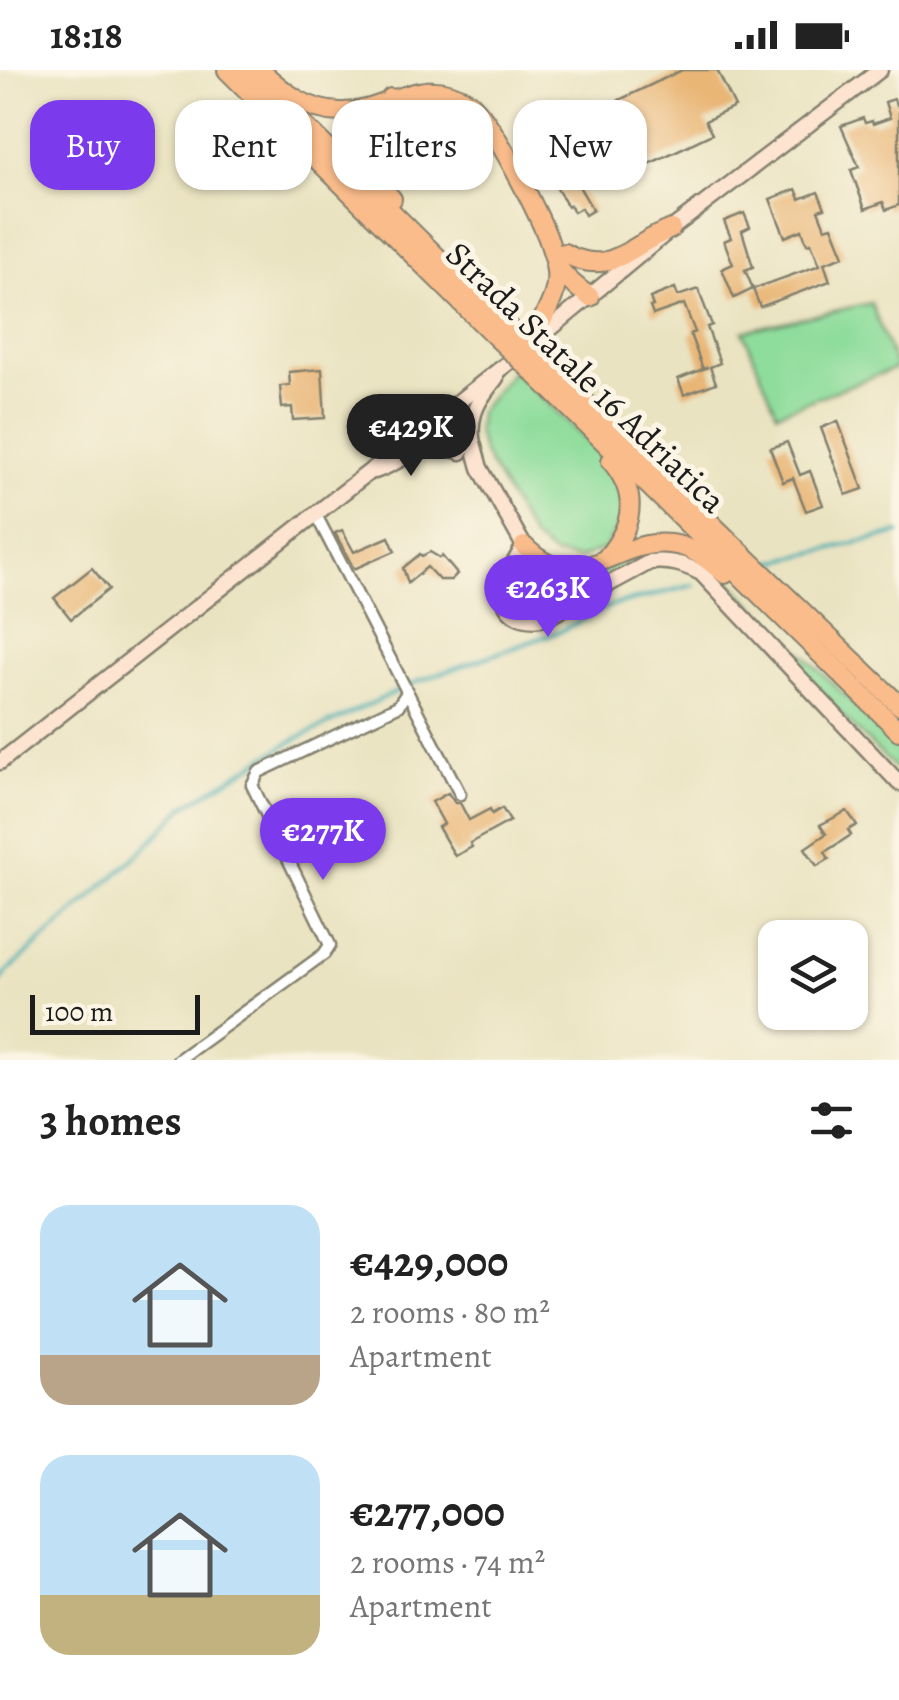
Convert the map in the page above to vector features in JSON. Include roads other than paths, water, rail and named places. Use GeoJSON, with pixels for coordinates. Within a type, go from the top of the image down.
{"type":"FeatureCollection","features":[{"type":"Feature","properties":{"kind":"highway","name":"Strada Statale 16 Adriatica"},"geometry":{"type":"LineString","coordinates":[[227,70],[447,288],[502,331]]}},
{"type":"Feature","properties":{"kind":"highway","name":"Strada Statale 16 Adriatica"},"geometry":{"type":"LineString","coordinates":[[248,70],[899,731]]}},
{"type":"Feature","properties":{"kind":"highway"},"geometry":{"type":"LineString","coordinates":[[260,70],[290,97],[322,110],[342,112],[419,86],[440,87],[470,102],[494,132],[559,256],[555,297],[532,344]]}},
{"type":"Feature","properties":{"kind":"highway"},"geometry":{"type":"LineString","coordinates":[[392,98],[377,115],[368,144],[369,164],[375,178],[502,331]]}},
{"type":"Feature","properties":{"kind":"highway"},"geometry":{"type":"LineString","coordinates":[[559,256],[600,264],[671,229]]}},
{"type":"Feature","properties":{"kind":"highway"},"geometry":{"type":"LineString","coordinates":[[559,256],[576,264],[590,297]]}},
{"type":"Feature","properties":{"kind":"highway","name":"Strada Statale 16 Adriatica"},"geometry":{"type":"LineString","coordinates":[[538,366],[592,408],[899,705]]}},
{"type":"Feature","properties":{"kind":"highway"},"geometry":{"type":"LineString","coordinates":[[538,366],[624,477],[630,495],[629,525],[604,562]]}},
{"type":"Feature","properties":{"kind":"highway"},"geometry":{"type":"LineString","coordinates":[[524,546],[550,566],[572,571],[645,545],[670,544],[696,551],[728,576],[899,739]]}},
{"type":"Feature","properties":{"kind":"main road"},"geometry":{"type":"LineString","coordinates":[[837,100],[863,70]]}},
{"type":"Feature","properties":{"kind":"main road"},"geometry":{"type":"LineString","coordinates":[[0,762],[532,344],[671,229],[880,70]]}},
{"type":"Feature","properties":{"kind":"main road"},"geometry":{"type":"LineString","coordinates":[[500,368],[470,422],[480,468],[524,546],[504,590],[505,603],[514,614],[530,622],[546,618],[650,562],[668,561],[700,573],[899,783]]}},
{"type":"Feature","properties":{"kind":"main road"},"geometry":{"type":"LineString","coordinates":[[436,416],[472,439]]}},
{"type":"Feature","properties":{"kind":"main road"},"geometry":{"type":"LineString","coordinates":[[436,416],[448,439],[480,468]]}},
{"type":"Feature","properties":{"kind":"main road"},"geometry":{"type":"LineString","coordinates":[[360,477],[428,446],[444,445],[462,452]]}},
{"type":"Feature","properties":{"kind":"street"},"geometry":{"type":"LineString","coordinates":[[315,513],[460,794]]}},
{"type":"Feature","properties":{"kind":"street"},"geometry":{"type":"LineString","coordinates":[[178,1060],[324,954],[330,945],[252,785],[259,772],[398,706],[406,694]]}},
{"type":"Feature","properties":{"kind":"waterway"},"geometry":{"type":"LineString","coordinates":[[768,563],[899,533]]}},
{"type":"Feature","properties":{"kind":"waterway"},"geometry":{"type":"LineString","coordinates":[[0,982],[185,806],[294,740],[419,681],[561,631],[607,607],[694,585]]}}]}
